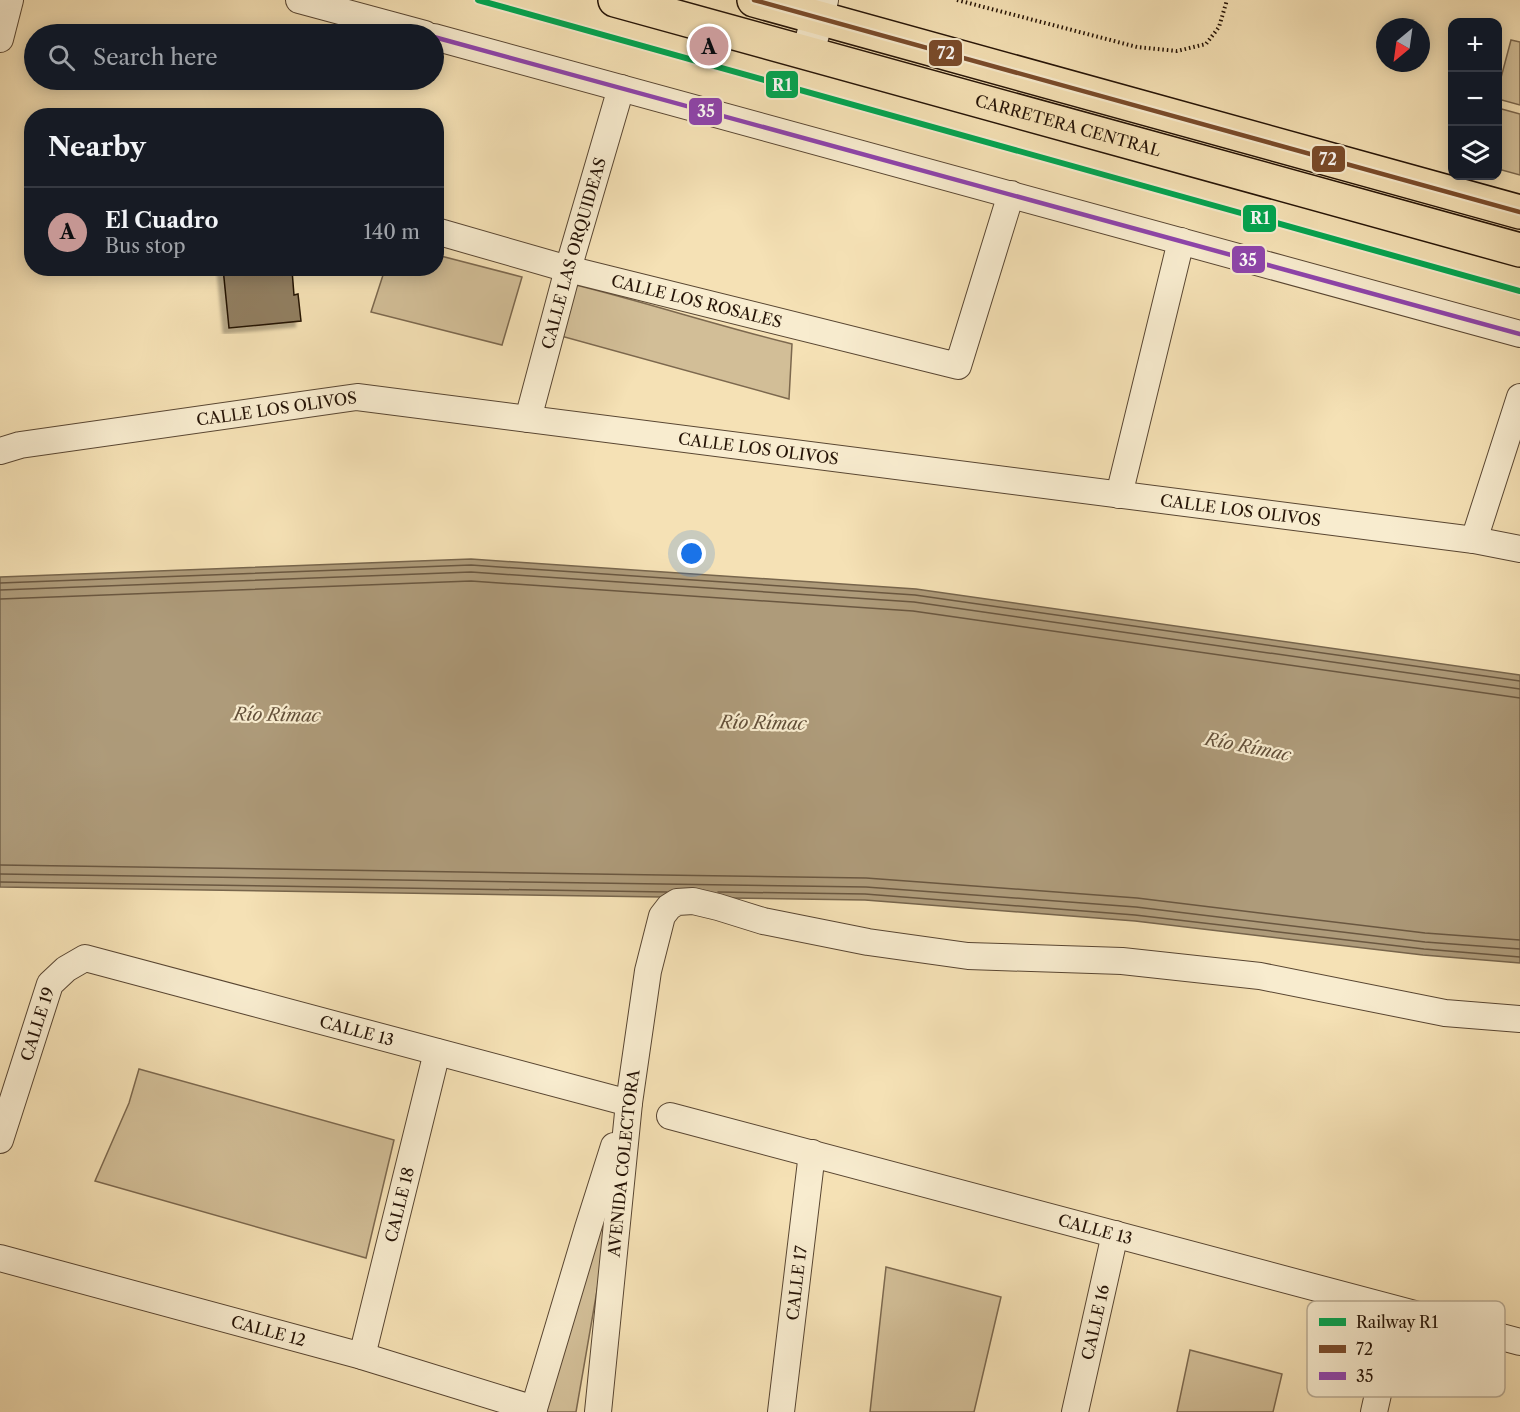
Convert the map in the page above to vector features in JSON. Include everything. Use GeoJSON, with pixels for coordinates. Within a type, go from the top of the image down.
{"type":"FeatureCollection","features":[{"type":"Feature","properties":{"kind":"highway","name":"CARRETERA CENTRAL"},"geometry":{"type":"LineString","coordinates":[[615,0],[1520,250]]}},
{"type":"Feature","properties":{"kind":"highway"},"geometry":{"type":"LineString","coordinates":[[754,0],[808,7],[1520,212]]}},
{"type":"Feature","properties":{"kind":"street"},"geometry":{"type":"LineString","coordinates":[[0,39],[10,0]]}},
{"type":"Feature","properties":{"kind":"street"},"geometry":{"type":"LineString","coordinates":[[299,0],[388,24]]}},
{"type":"Feature","properties":{"kind":"street"},"geometry":{"type":"LineString","coordinates":[[797,50],[808,7]]}},
{"type":"Feature","properties":{"kind":"street"},"geometry":{"type":"LineString","coordinates":[[444,40],[1520,334]]}},
{"type":"Feature","properties":{"kind":"street","name":"CALLE LAS ORQUIDEAS"},"geometry":{"type":"LineString","coordinates":[[528,419],[568,269],[621,88]]}},
{"type":"Feature","properties":{"kind":"street","name":"CALLE LOS ROSALES"},"geometry":{"type":"LineString","coordinates":[[444,233],[568,269],[958,366],[1011,194]]}},
{"type":"Feature","properties":{"kind":"street"},"geometry":{"type":"LineString","coordinates":[[1119,495],[1181,241]]}},
{"type":"Feature","properties":{"kind":"street","name":"CALLE LOS OLIVOS"},"geometry":{"type":"LineString","coordinates":[[0,451],[20,445],[357,397],[1474,540],[1520,549]]}},
{"type":"Feature","properties":{"kind":"street"},"geometry":{"type":"LineString","coordinates":[[1474,540],[1520,397]]}},
{"type":"Feature","properties":{"kind":"street","name":"AVENIDA COLECTORA"},"geometry":{"type":"LineString","coordinates":[[598,1412],[628,1103],[648,971],[662,916],[669,907],[677,902],[693,901],[763,921],[868,942],[968,956],[1122,961],[1260,975],[1445,1013],[1520,1019]]}},
{"type":"Feature","properties":{"kind":"street","name":"CALLE 13"},"geometry":{"type":"LineString","coordinates":[[85,958],[628,1103]]}},
{"type":"Feature","properties":{"kind":"street","name":"CALLE 19"},"geometry":{"type":"LineString","coordinates":[[0,1140],[50,984],[66,969],[85,958]]}},
{"type":"Feature","properties":{"kind":"street","name":"CALLE 18"},"geometry":{"type":"LineString","coordinates":[[362,1356],[436,1052]]}},
{"type":"Feature","properties":{"kind":"street"},"geometry":{"type":"LineString","coordinates":[[533,1410],[628,1103]]}},
{"type":"Feature","properties":{"kind":"street","name":"CALLE 13"},"geometry":{"type":"LineString","coordinates":[[670,1116],[1364,1301]]}},
{"type":"Feature","properties":{"kind":"street","name":"CALLE 17"},"geometry":{"type":"LineString","coordinates":[[781,1412],[812,1153]]}},
{"type":"Feature","properties":{"kind":"street","name":"CALLE 16"},"geometry":{"type":"LineString","coordinates":[[1075,1412],[1115,1234]]}},
{"type":"Feature","properties":{"kind":"street","name":"CALLE 12"},"geometry":{"type":"LineString","coordinates":[[0,1258],[362,1356],[533,1410]]}},
{"type":"Feature","properties":{"kind":"street","name":"CALLE 13"},"geometry":{"type":"LineString","coordinates":[[1505,1338],[1520,1342]]}},
{"type":"Feature","properties":{"kind":"street"},"geometry":{"type":"LineString","coordinates":[[1374,1412],[1377,1397]]}},
{"type":"Feature","properties":{"kind":"path"},"geometry":{"type":"LineString","coordinates":[[957,0],[1137,47],[1178,51],[1206,44],[1219,27],[1227,0]]}},
{"type":"Feature","properties":{"kind":"shaded area"},"geometry":{"type":"Polygon","coordinates":[[[1511,40],[1520,42],[1520,105],[1502,100],[1502,74],[1511,40]]]}},
{"type":"Feature","properties":{"kind":"shaded area"},"geometry":{"type":"Polygon","coordinates":[[[1502,109],[1520,114],[1520,175],[1502,170],[1502,109]]]}},
{"type":"Feature","properties":{"kind":"shaded area"},"geometry":{"type":"Polygon","coordinates":[[[444,257],[522,277],[502,345],[371,312],[383,276],[444,276],[444,257]]]}},
{"type":"Feature","properties":{"kind":"shaded area"},"geometry":{"type":"Polygon","coordinates":[[[576,285],[792,344],[789,399],[561,336],[576,285]]]}},
{"type":"Feature","properties":{"kind":"shaded area"},"geometry":{"type":"Polygon","coordinates":[[[139,1069],[394,1140],[366,1258],[95,1181],[129,1103],[139,1069]]]}},
{"type":"Feature","properties":{"kind":"shaded area"},"geometry":{"type":"Polygon","coordinates":[[[604,1198],[608,1227],[576,1412],[536,1412],[604,1198]]]}},
{"type":"Feature","properties":{"kind":"shaded area"},"geometry":{"type":"Polygon","coordinates":[[[886,1267],[1001,1297],[974,1412],[870,1412],[886,1267]]]}},
{"type":"Feature","properties":{"kind":"shaded area"},"geometry":{"type":"Polygon","coordinates":[[[1190,1350],[1282,1374],[1273,1412],[1177,1412],[1190,1350]]]}},
{"type":"Feature","properties":{"kind":"water","name":"Río Rímac"},"geometry":{"type":"Polygon","coordinates":[[[471,559],[916,589],[1520,675],[1520,963],[1423,955],[1135,921],[865,900],[0,887],[0,577],[471,559]]]}},
{"type":"Feature","properties":{"kind":"building"},"geometry":{"type":"Polygon","coordinates":[[[224,276],[292,276],[294,295],[298,294],[301,321],[229,328],[224,276]]]}},
{"type":"Feature","properties":{"kind":"rail line","name":"R1"},"geometry":{"type":"LineString","coordinates":[[478,0],[1520,291]]}},
{"type":"Feature","properties":{"kind":"transit line","name":"72"},"geometry":{"type":"LineString","coordinates":[[754,0],[1520,212]]}},
{"type":"Feature","properties":{"kind":"transit line","name":"35"},"geometry":{"type":"LineString","coordinates":[[444,40],[1520,334]]}},
{"type":"Feature","properties":{"kind":"place","name":"El Cuadro"},"geometry":{"type":"Point","coordinates":[709,46]}}]}
